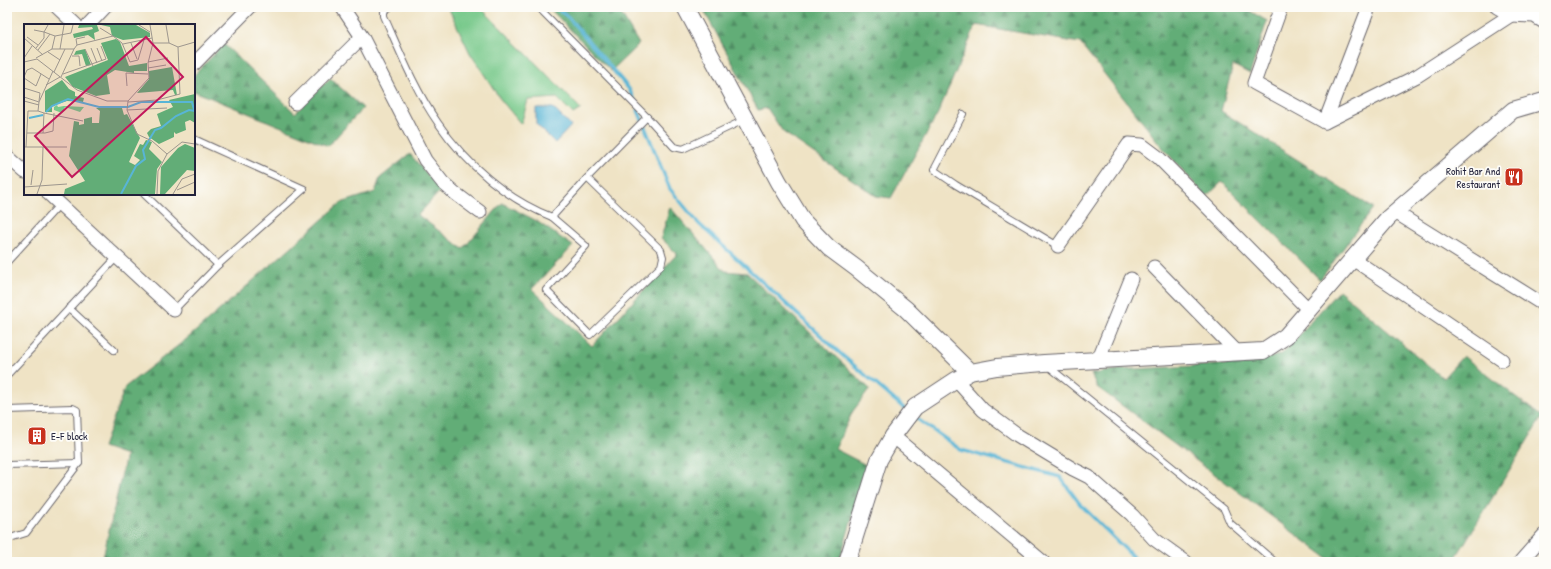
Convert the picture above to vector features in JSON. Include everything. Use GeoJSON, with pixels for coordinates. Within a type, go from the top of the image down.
{"type":"FeatureCollection","features":[{"type":"Feature","properties":{"kind":"street"},"geometry":{"type":"LineString","coordinates":[[57,7],[75,24]]}},
{"type":"Feature","properties":{"kind":"street"},"geometry":{"type":"LineString","coordinates":[[89,24],[105,7]]}},
{"type":"Feature","properties":{"kind":"street"},"geometry":{"type":"LineString","coordinates":[[195,63],[250,7]]}},
{"type":"Feature","properties":{"kind":"street"},"geometry":{"type":"LineString","coordinates":[[342,7],[362,37],[425,160],[443,183],[480,212]]}},
{"type":"Feature","properties":{"kind":"street"},"geometry":{"type":"LineString","coordinates":[[685,7],[779,182],[803,221],[829,248],[906,309],[970,372]]}},
{"type":"Feature","properties":{"kind":"street"},"geometry":{"type":"LineString","coordinates":[[1281,7],[1254,83],[1325,122]]}},
{"type":"Feature","properties":{"kind":"street"},"geometry":{"type":"LineString","coordinates":[[1325,122],[1369,7]]}},
{"type":"Feature","properties":{"kind":"street"},"geometry":{"type":"LineString","coordinates":[[1497,7],[1511,16]]}},
{"type":"Feature","properties":{"kind":"street"},"geometry":{"type":"LineString","coordinates":[[1325,122],[1417,76],[1511,16],[1534,16],[1544,22]]}},
{"type":"Feature","properties":{"kind":"street"},"geometry":{"type":"LineString","coordinates":[[295,103],[362,37]]}},
{"type":"Feature","properties":{"kind":"street"},"geometry":{"type":"LineString","coordinates":[[847,562],[879,460],[893,436],[915,407],[970,372],[998,367],[1044,363],[1263,351],[1286,336],[1388,218],[1513,110],[1544,101]]}},
{"type":"Feature","properties":{"kind":"street"},"geometry":{"type":"LineString","coordinates":[[1058,246],[1129,144],[1142,145],[1158,157],[1309,310]]}},
{"type":"Feature","properties":{"kind":"street"},"geometry":{"type":"LineString","coordinates":[[7,156],[23,166]]}},
{"type":"Feature","properties":{"kind":"street"},"geometry":{"type":"LineString","coordinates":[[50,195],[174,310]]}},
{"type":"Feature","properties":{"kind":"street"},"geometry":{"type":"LineString","coordinates":[[1395,212],[1544,305]]}},
{"type":"Feature","properties":{"kind":"street"},"geometry":{"type":"LineString","coordinates":[[1353,259],[1502,360]]}},
{"type":"Feature","properties":{"kind":"street"},"geometry":{"type":"LineString","coordinates":[[1154,267],[1237,352]]}},
{"type":"Feature","properties":{"kind":"street"},"geometry":{"type":"LineString","coordinates":[[1098,360],[1131,279]]}},
{"type":"Feature","properties":{"kind":"street"},"geometry":{"type":"LineString","coordinates":[[956,380],[983,410],[1067,466],[1089,477],[1132,515],[1154,538],[1186,562]]}},
{"type":"Feature","properties":{"kind":"street"},"geometry":{"type":"LineString","coordinates":[[893,436],[1043,562]]}},
{"type":"Feature","properties":{"kind":"street"},"geometry":{"type":"LineString","coordinates":[[1520,562],[1544,535]]}},
{"type":"Feature","properties":{"kind":"lane"},"geometry":{"type":"LineString","coordinates":[[390,7],[384,11],[384,16],[404,62],[424,101],[446,133],[481,172],[493,183],[511,196],[552,217],[586,246],[546,290],[590,335],[661,266],[663,257],[661,250],[587,178]]}},
{"type":"Feature","properties":{"kind":"lane"},"geometry":{"type":"LineString","coordinates":[[538,7],[647,117],[674,147],[683,149],[745,119]]}},
{"type":"Feature","properties":{"kind":"lane"},"geometry":{"type":"LineString","coordinates":[[963,114],[934,170],[956,185],[1058,246]]}},
{"type":"Feature","properties":{"kind":"lane"},"geometry":{"type":"LineString","coordinates":[[552,217],[587,178],[647,117]]}},
{"type":"Feature","properties":{"kind":"lane"},"geometry":{"type":"LineString","coordinates":[[174,310],[218,265],[304,189],[195,140]]}},
{"type":"Feature","properties":{"kind":"lane"},"geometry":{"type":"LineString","coordinates":[[145,195],[218,265]]}},
{"type":"Feature","properties":{"kind":"lane"},"geometry":{"type":"LineString","coordinates":[[7,262],[60,204]]}},
{"type":"Feature","properties":{"kind":"lane"},"geometry":{"type":"LineString","coordinates":[[9,373],[117,257]]}},
{"type":"Feature","properties":{"kind":"lane"},"geometry":{"type":"LineString","coordinates":[[69,308],[114,350]]}},
{"type":"Feature","properties":{"kind":"lane"},"geometry":{"type":"LineString","coordinates":[[1044,363],[1224,509],[1230,523],[1275,562]]}},
{"type":"Feature","properties":{"kind":"lane"},"geometry":{"type":"LineString","coordinates":[[7,410],[73,408],[77,410],[79,463],[26,533],[7,539]]}},
{"type":"Feature","properties":{"kind":"lane"},"geometry":{"type":"LineString","coordinates":[[7,465],[79,463]]}},
{"type":"Feature","properties":{"kind":"green space"},"geometry":{"type":"Polygon","coordinates":[[[448,7],[480,7],[581,109],[573,114],[557,98],[528,100],[521,124],[501,100],[470,53],[448,7]]]}},
{"type":"Feature","properties":{"kind":"green space"},"geometry":{"type":"Polygon","coordinates":[[[548,7],[617,7],[639,44],[611,71],[548,7]]]}},
{"type":"Feature","properties":{"kind":"green space"},"geometry":{"type":"Polygon","coordinates":[[[702,7],[1249,7],[1248,10],[1267,21],[1250,74],[1233,65],[1221,111],[1373,208],[1320,280],[1222,182],[1206,197],[1162,147],[1080,43],[976,25],[938,113],[891,198],[876,196],[783,132],[767,108],[758,110],[702,7]]]}},
{"type":"Feature","properties":{"kind":"green space"},"geometry":{"type":"Polygon","coordinates":[[[224,44],[295,113],[330,78],[363,108],[328,146],[195,91],[195,74],[224,44]]]}},
{"type":"Feature","properties":{"kind":"green space"},"geometry":{"type":"Polygon","coordinates":[[[410,154],[441,190],[418,215],[463,249],[502,203],[535,220],[573,246],[532,289],[592,346],[677,254],[661,238],[670,207],[725,271],[747,273],[870,389],[853,411],[835,449],[868,466],[839,562],[102,562],[126,455],[103,447],[125,387],[189,337],[341,203],[375,192],[380,178],[410,154]]]}},
{"type":"Feature","properties":{"kind":"green space"},"geometry":{"type":"Polygon","coordinates":[[[1339,290],[1443,378],[1463,356],[1542,417],[1453,562],[1333,562],[1097,387],[1091,374],[1116,370],[1252,363],[1282,354],[1339,290]]]}},
{"type":"Feature","properties":{"kind":"water"},"geometry":{"type":"Polygon","coordinates":[[[536,108],[553,108],[571,126],[555,143],[536,124],[536,108]]]}},
{"type":"Feature","properties":{"kind":"waterway"},"geometry":{"type":"LineString","coordinates":[[555,7],[568,17],[629,89],[635,102]]}},
{"type":"Feature","properties":{"kind":"waterway"},"geometry":{"type":"LineString","coordinates":[[638,110],[670,189],[699,224],[842,355],[906,410]]}},
{"type":"Feature","properties":{"kind":"waterway"},"geometry":{"type":"LineString","coordinates":[[913,416],[961,450],[1060,477],[1080,504],[1138,562]]}},
{"type":"Feature","properties":{"kind":"place","name":"Rohit Bar And Restaurant"},"geometry":{"type":"Point","coordinates":[1514,177]}},
{"type":"Feature","properties":{"kind":"place","name":"E-F block"},"geometry":{"type":"Point","coordinates":[37,436]}}]}
